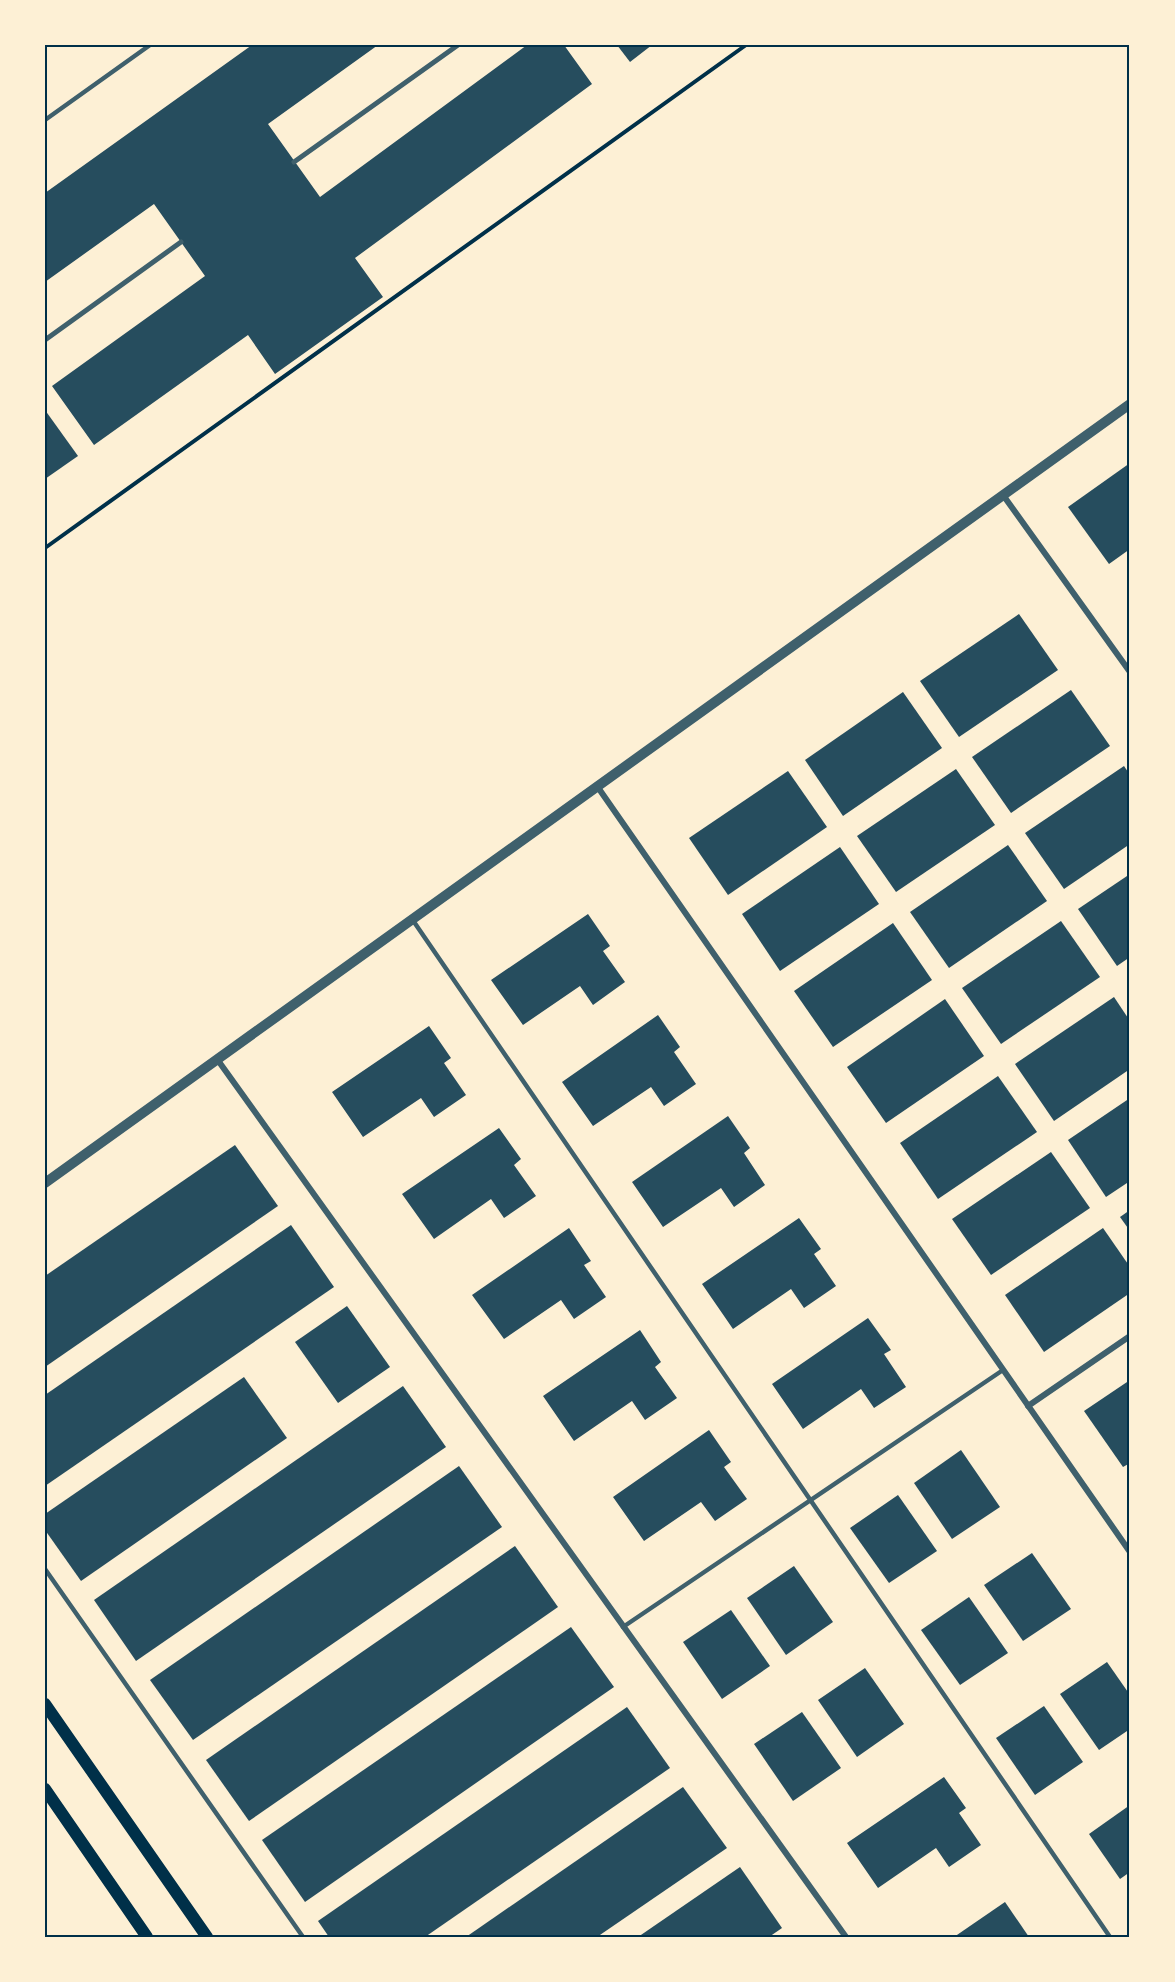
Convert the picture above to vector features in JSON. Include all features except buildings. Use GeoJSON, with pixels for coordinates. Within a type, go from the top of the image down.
{"type":"FeatureCollection","features":[{"type":"Feature","properties":{"kind":"main road"},"geometry":{"type":"LineString","coordinates":[[45,1704],[207,1937]]}},
{"type":"Feature","properties":{"kind":"main road"},"geometry":{"type":"LineString","coordinates":[[45,1789],[147,1937]]}},
{"type":"Feature","properties":{"kind":"street"},"geometry":{"type":"LineString","coordinates":[[294,162],[458,45]]}},
{"type":"Feature","properties":{"kind":"street"},"geometry":{"type":"LineString","coordinates":[[45,339],[181,242]]}},
{"type":"Feature","properties":{"kind":"street"},"geometry":{"type":"LineString","coordinates":[[45,1183],[1130,404]]}},
{"type":"Feature","properties":{"kind":"street"},"geometry":{"type":"LineString","coordinates":[[1003,495],[1130,672]]}},
{"type":"Feature","properties":{"kind":"street"},"geometry":{"type":"LineString","coordinates":[[597,786],[1130,1552]]}},
{"type":"Feature","properties":{"kind":"street"},"geometry":{"type":"LineString","coordinates":[[217,1059],[846,1937]]}},
{"type":"Feature","properties":{"kind":"street"},"geometry":{"type":"LineString","coordinates":[[1028,1406],[1130,1336]]}},
{"type":"Feature","properties":{"kind":"lane"},"geometry":{"type":"LineString","coordinates":[[45,120],[150,45]]}},
{"type":"Feature","properties":{"kind":"lane"},"geometry":{"type":"LineString","coordinates":[[412,919],[1110,1937]]}},
{"type":"Feature","properties":{"kind":"lane"},"geometry":{"type":"LineString","coordinates":[[623,1627],[1003,1370]]}},
{"type":"Feature","properties":{"kind":"lane"},"geometry":{"type":"LineString","coordinates":[[45,1569],[303,1937]]}},
{"type":"Feature","properties":{"kind":"path"},"geometry":{"type":"LineString","coordinates":[[45,548],[746,45]]}}]}
